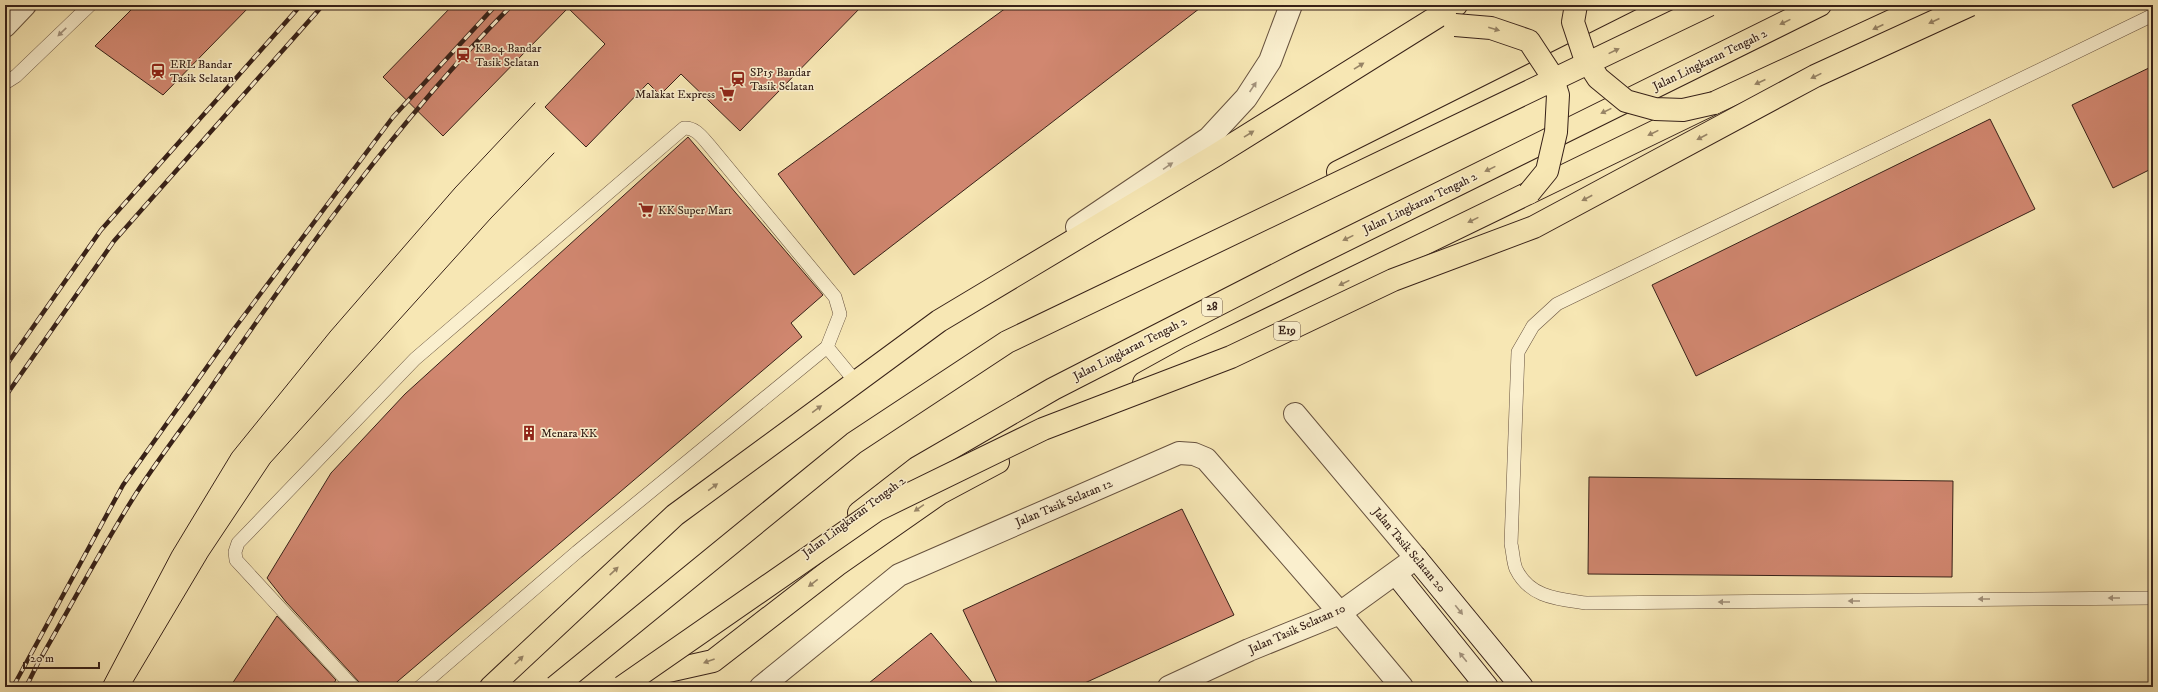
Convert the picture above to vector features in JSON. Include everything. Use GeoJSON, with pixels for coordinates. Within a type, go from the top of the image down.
{"type":"FeatureCollection","features":[{"type":"Feature","properties":{"kind":"highway"},"geometry":{"type":"LineString","coordinates":[[1576,5],[1573,22],[1585,58],[1598,78],[1626,101],[1654,109],[1683,110],[1714,104]]}},
{"type":"Feature","properties":{"kind":"highway"},"geometry":{"type":"LineString","coordinates":[[548,687],[812,475],[892,413],[952,372],[1079,300],[1671,5]]}},
{"type":"Feature","properties":{"kind":"highway"},"geometry":{"type":"LineString","coordinates":[[554,687],[854,443],[1006,342],[1710,5]]}},
{"type":"Feature","properties":{"kind":"highway","name":"Jalan Lingkaran Tengah 2"},"geometry":{"type":"LineString","coordinates":[[639,682],[917,468],[1052,388],[1301,262],[1820,5]]}},
{"type":"Feature","properties":{"kind":"highway"},"geometry":{"type":"LineString","coordinates":[[639,682],[713,661],[837,565],[940,493],[1211,348],[1529,192],[1926,5]]}},
{"type":"Feature","properties":{"kind":"highway","name":"E19"},"geometry":{"type":"LineString","coordinates":[[622,687],[877,510],[1043,429],[1231,357],[1393,280],[1534,227],[1815,76],[1970,5]]}},
{"type":"Feature","properties":{"kind":"highway"},"geometry":{"type":"LineString","coordinates":[[491,687],[675,515],[939,321],[1216,155],[1418,30],[1455,15],[1529,42],[1552,76],[1558,95],[1556,132],[1547,171],[1529,192]]}},
{"type":"Feature","properties":{"kind":"street"},"geometry":{"type":"LineString","coordinates":[[5,26],[25,5]]}},
{"type":"Feature","properties":{"kind":"street"},"geometry":{"type":"LineString","coordinates":[[939,321],[1209,138],[1246,98],[1270,61],[1291,5]]}},
{"type":"Feature","properties":{"kind":"street","name":"Jalan Tasik Selatan 20"},"geometry":{"type":"LineString","coordinates":[[1295,414],[1522,687]]}},
{"type":"Feature","properties":{"kind":"street","name":"Jalan Tasik Selatan 12"},"geometry":{"type":"LineString","coordinates":[[761,687],[899,575],[1179,454],[1194,454],[1206,459],[1340,613],[1402,687]]}},
{"type":"Feature","properties":{"kind":"street","name":"Jalan Tasik Selatan 10"},"geometry":{"type":"LineString","coordinates":[[1169,687],[1249,650],[1340,613],[1396,574],[1416,558]]}},
{"type":"Feature","properties":{"kind":"street"},"geometry":{"type":"LineString","coordinates":[[1396,574],[1487,687]]}},
{"type":"Feature","properties":{"kind":"lane"},"geometry":{"type":"LineString","coordinates":[[5,83],[16,76],[90,5]]}},
{"type":"Feature","properties":{"kind":"lane"},"geometry":{"type":"LineString","coordinates":[[2153,15],[1557,304],[1533,326],[1518,352],[1511,544],[1516,569],[1530,587],[1546,597],[1586,603],[2153,598]]}},
{"type":"Feature","properties":{"kind":"lane"},"geometry":{"type":"LineString","coordinates":[[353,687],[319,648],[236,560],[235,552],[238,543],[415,359],[684,128],[697,132],[835,297],[840,314],[828,346],[577,552],[420,687]]}},
{"type":"Feature","properties":{"kind":"lane"},"geometry":{"type":"LineString","coordinates":[[828,346],[856,382]]}},
{"type":"Feature","properties":{"kind":"building","name":"ERL Bandar Tasik Selatan"},"geometry":{"type":"Polygon","coordinates":[[[136,5],[251,5],[163,95],[95,46],[136,5]]]}},
{"type":"Feature","properties":{"kind":"building","name":"SP15 Bandar Tasik Selatan"},"geometry":{"type":"Polygon","coordinates":[[[453,5],[863,5],[740,131],[681,74],[660,95],[648,83],[586,147],[545,107],[605,44],[568,8],[443,136],[383,77],[453,5]]]}},
{"type":"Feature","properties":{"kind":"building"},"geometry":{"type":"Polygon","coordinates":[[[1010,5],[1204,5],[854,275],[778,174],[1010,5]]]}},
{"type":"Feature","properties":{"kind":"building"},"geometry":{"type":"Polygon","coordinates":[[[2153,66],[2153,168],[2113,188],[2072,105],[2153,66]]]}},
{"type":"Feature","properties":{"kind":"building"},"geometry":{"type":"Polygon","coordinates":[[[1990,119],[2035,209],[1696,376],[1652,285],[1990,119]]]}},
{"type":"Feature","properties":{"kind":"building","name":"Menara KK"},"geometry":{"type":"Polygon","coordinates":[[[688,137],[823,295],[791,323],[802,337],[391,687],[361,687],[359,682],[286,602],[267,578],[331,473],[405,394],[688,137]]]}},
{"type":"Feature","properties":{"kind":"building"},"geometry":{"type":"Polygon","coordinates":[[[1589,477],[1953,481],[1952,577],[1588,574],[1589,477]]]}},
{"type":"Feature","properties":{"kind":"building"},"geometry":{"type":"Polygon","coordinates":[[[1182,509],[1234,615],[1076,687],[999,687],[963,610],[1182,509]]]}},
{"type":"Feature","properties":{"kind":"building"},"geometry":{"type":"Polygon","coordinates":[[[277,616],[336,680],[331,687],[230,687],[277,616]]]}},
{"type":"Feature","properties":{"kind":"building"},"geometry":{"type":"Polygon","coordinates":[[[931,633],[976,687],[864,687],[911,649],[931,633]]]}},
{"type":"Feature","properties":{"kind":"tram line"},"geometry":{"type":"LineString","coordinates":[[101,687],[172,552],[232,453],[330,332],[455,188],[535,103]]}},
{"type":"Feature","properties":{"kind":"tram line"},"geometry":{"type":"LineString","coordinates":[[130,687],[208,556],[270,463],[491,218],[554,153]]}},
{"type":"Feature","properties":{"kind":"railway"},"geometry":{"type":"LineString","coordinates":[[5,367],[101,230],[301,5]]}},
{"type":"Feature","properties":{"kind":"railway"},"geometry":{"type":"LineString","coordinates":[[5,397],[114,241],[323,5]]}},
{"type":"Feature","properties":{"kind":"railway"},"geometry":{"type":"LineString","coordinates":[[13,687],[123,485],[234,329],[393,117],[496,5]]}},
{"type":"Feature","properties":{"kind":"railway"},"geometry":{"type":"LineString","coordinates":[[26,687],[84,581],[132,500],[159,459],[278,292],[351,192],[428,96],[512,5]]}},
{"type":"Feature","properties":{"kind":"place","name":"KB04 Bandar Tasik Selatan"},"geometry":{"type":"Point","coordinates":[463,55]}},
{"type":"Feature","properties":{"kind":"place","name":"ERL Bandar Tasik Selatan"},"geometry":{"type":"Point","coordinates":[158,71]}},
{"type":"Feature","properties":{"kind":"place","name":"SP15 Bandar Tasik Selatan"},"geometry":{"type":"Point","coordinates":[738,79]}},
{"type":"Feature","properties":{"kind":"place","name":"Malakat Express"},"geometry":{"type":"Point","coordinates":[727,94]}},
{"type":"Feature","properties":{"kind":"place","name":"KK Super Mart"},"geometry":{"type":"Point","coordinates":[646,210]}},
{"type":"Feature","properties":{"kind":"place","name":"Menara KK"},"geometry":{"type":"Point","coordinates":[529,433]}}]}
